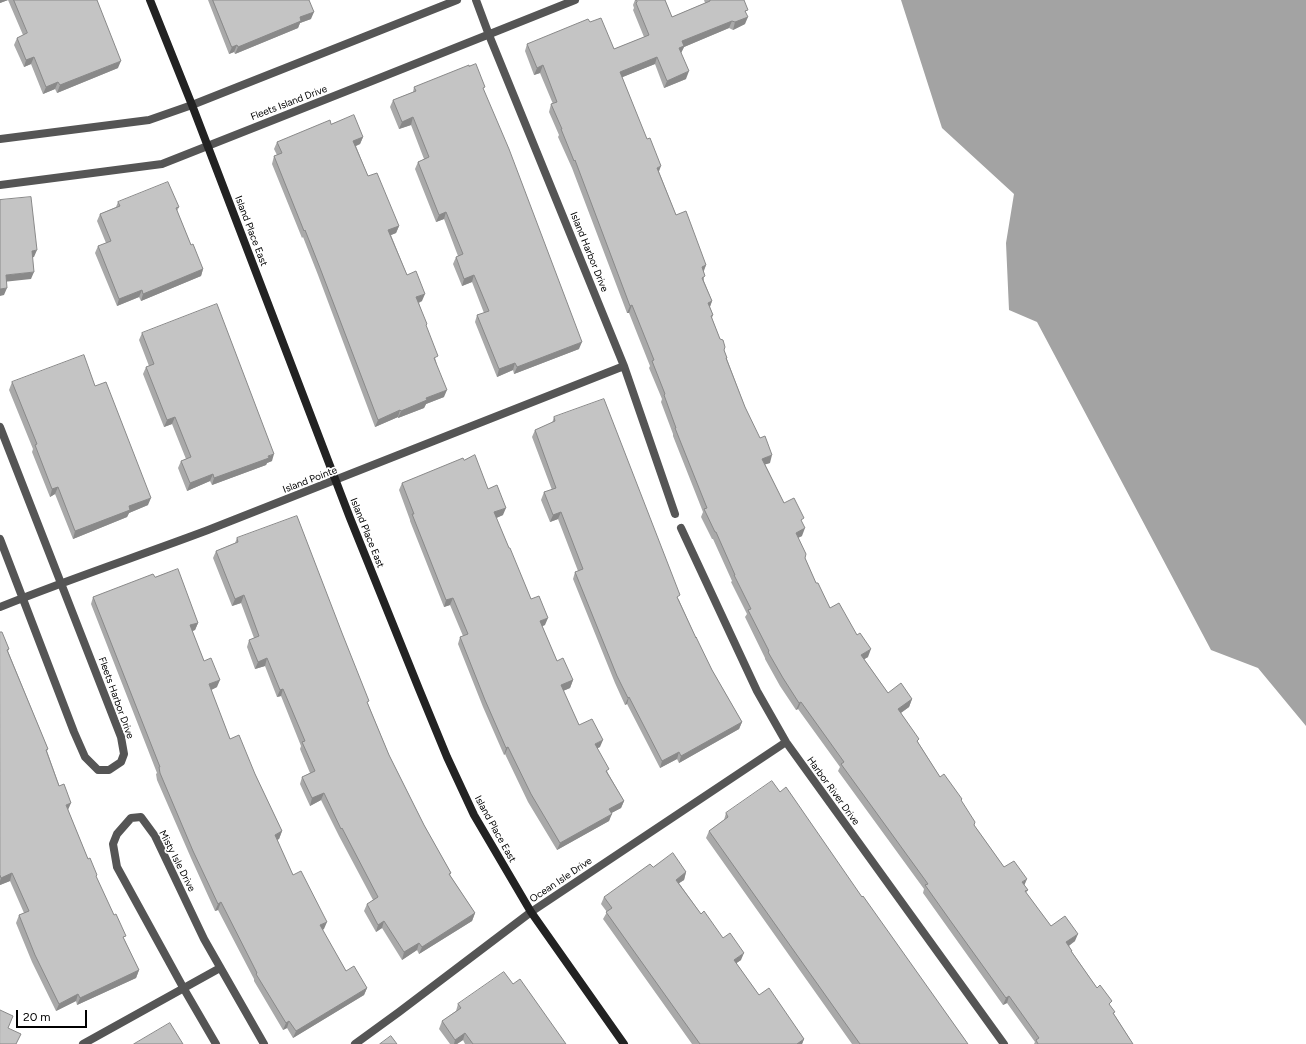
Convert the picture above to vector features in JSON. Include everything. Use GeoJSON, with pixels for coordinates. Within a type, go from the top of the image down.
{"type":"FeatureCollection","features":[{"type":"Feature","properties":{"kind":"street","name":"Island Place East"},"geometry":{"type":"LineString","coordinates":[[150,0],[208,146],[336,480],[418,689],[447,757],[474,815],[531,912],[624,1044]]}},
{"type":"Feature","properties":{"kind":"street"},"geometry":{"type":"LineString","coordinates":[[0,140],[149,120],[192,105],[457,0]]}},
{"type":"Feature","properties":{"kind":"street","name":"Island Harbor Drive"},"geometry":{"type":"LineString","coordinates":[[476,0],[624,366],[676,514]]}},
{"type":"Feature","properties":{"kind":"street","name":"Fleets Island Drive"},"geometry":{"type":"LineString","coordinates":[[0,185],[162,164],[575,0]]}},
{"type":"Feature","properties":{"kind":"street","name":"Island Pointe"},"geometry":{"type":"LineString","coordinates":[[0,607],[183,540],[496,415],[624,366]]}},
{"type":"Feature","properties":{"kind":"street","name":"Fleets Harbor Drive"},"geometry":{"type":"LineString","coordinates":[[0,427],[121,737],[124,754],[121,762],[109,770],[98,770],[85,757],[0,539]]}},
{"type":"Feature","properties":{"kind":"street","name":"Harbor River Drive"},"geometry":{"type":"LineString","coordinates":[[681,528],[758,691],[786,742],[1004,1044]]}},
{"type":"Feature","properties":{"kind":"street","name":"Ocean Isle Drive"},"geometry":{"type":"LineString","coordinates":[[355,1044],[531,912],[786,742]]}},
{"type":"Feature","properties":{"kind":"street","name":"Misty Isle Drive"},"geometry":{"type":"LineString","coordinates":[[216,1044],[117,867],[113,844],[117,834],[131,818],[141,817],[155,836],[204,939],[264,1044]]}},
{"type":"Feature","properties":{"kind":"street"},"geometry":{"type":"LineString","coordinates":[[83,1044],[220,968]]}},
{"type":"Feature","properties":{"kind":"shaded area"},"geometry":{"type":"Polygon","coordinates":[[[901,0],[1306,0],[1306,726],[1258,668],[1211,650],[1037,322],[1009,310],[1006,243],[1014,194],[942,128],[901,0]]]}},
{"type":"Feature","properties":{"kind":"building"},"geometry":{"type":"Polygon","coordinates":[[[14,0],[97,0],[121,61],[60,85],[58,82],[46,87],[34,57],[26,60],[17,38],[27,33],[14,0]]]}},
{"type":"Feature","properties":{"kind":"building"},"geometry":{"type":"Polygon","coordinates":[[[213,0],[309,0],[314,12],[300,17],[301,21],[238,47],[237,45],[232,47],[213,0]]]}},
{"type":"Feature","properties":{"kind":"building"},"geometry":{"type":"Polygon","coordinates":[[[636,0],[665,0],[672,17],[710,0],[744,0],[748,10],[745,11],[748,17],[735,22],[732,21],[682,41],[684,46],[679,48],[689,71],[667,81],[657,57],[620,72],[647,139],[650,138],[661,166],[657,168],[676,215],[686,211],[706,265],[702,267],[705,276],[702,278],[712,301],[708,303],[713,315],[711,316],[720,339],[723,340],[726,358],[745,407],[760,438],[765,436],[772,455],[762,459],[784,503],[794,498],[804,518],[801,520],[805,528],[796,533],[806,554],[805,558],[816,583],[818,583],[830,608],[839,603],[857,635],[860,633],[871,649],[861,655],[888,693],[901,683],[912,699],[898,709],[919,739],[917,741],[940,777],[944,774],[962,799],[961,800],[975,822],[974,825],[1004,867],[1014,861],[1027,879],[1022,882],[1028,890],[1025,891],[1051,926],[1065,916],[1078,934],[1066,942],[1097,988],[1100,985],[1112,1001],[1109,1004],[1115,1012],[1113,1013],[1133,1044],[1038,1044],[1036,1040],[1039,1038],[1009,996],[1006,998],[952,923],[925,885],[928,884],[841,764],[844,762],[801,702],[799,703],[768,652],[769,651],[748,610],[751,609],[704,509],[707,508],[675,428],[664,395],[665,394],[652,361],[654,360],[632,305],[630,306],[575,160],[574,161],[551,104],[557,102],[543,65],[537,68],[527,44],[588,19],[590,22],[601,18],[614,49],[649,35],[636,0]]]}},
{"type":"Feature","properties":{"kind":"building"},"geometry":{"type":"Polygon","coordinates":[[[476,64],[485,87],[483,88],[509,149],[582,342],[517,367],[515,363],[499,369],[477,315],[489,311],[474,275],[464,279],[456,257],[463,254],[446,212],[439,215],[418,162],[429,157],[413,117],[402,122],[393,100],[416,91],[414,87],[469,65],[476,64]]]}},
{"type":"Feature","properties":{"kind":"building"},"geometry":{"type":"Polygon","coordinates":[[[354,115],[363,137],[353,141],[368,176],[377,173],[399,226],[388,230],[407,275],[416,271],[425,294],[416,297],[438,356],[434,358],[447,390],[378,420],[320,268],[274,156],[282,153],[277,142],[330,120],[331,124],[354,115]]]}},
{"type":"Feature","properties":{"kind":"building"},"geometry":{"type":"Polygon","coordinates":[[[168,182],[179,207],[176,208],[191,245],[193,244],[203,269],[143,294],[142,290],[119,299],[98,246],[111,241],[100,214],[120,206],[118,202],[168,182]]]}},
{"type":"Feature","properties":{"kind":"building"},"geometry":{"type":"Polygon","coordinates":[[[31,197],[37,250],[32,251],[34,272],[6,275],[7,288],[0,289],[0,200],[31,197]]]}},
{"type":"Feature","properties":{"kind":"building"},"geometry":{"type":"Polygon","coordinates":[[[217,304],[274,454],[268,456],[269,458],[214,478],[213,474],[190,483],[181,461],[191,457],[175,417],[167,420],[146,367],[154,364],[142,333],[217,304]]]}},
{"type":"Feature","properties":{"kind":"building"},"geometry":{"type":"Polygon","coordinates":[[[84,355],[95,386],[106,382],[151,498],[129,506],[130,510],[75,531],[58,487],[52,489],[35,445],[37,444],[12,382],[84,355]]]}},
{"type":"Feature","properties":{"kind":"building"},"geometry":{"type":"Polygon","coordinates":[[[604,399],[680,595],[677,597],[712,670],[742,722],[681,756],[679,752],[662,761],[617,676],[575,572],[583,569],[561,512],[553,515],[544,492],[556,488],[535,430],[555,421],[554,417],[604,399]]]}},
{"type":"Feature","properties":{"kind":"building"},"geometry":{"type":"Polygon","coordinates":[[[475,455],[488,489],[497,485],[506,508],[494,512],[531,599],[539,596],[548,618],[540,621],[557,661],[563,658],[573,680],[561,685],[579,725],[592,719],[603,740],[595,744],[609,769],[606,771],[624,801],[609,809],[612,814],[560,843],[531,794],[508,747],[506,748],[460,637],[468,634],[453,598],[446,600],[412,514],[414,514],[402,483],[463,458],[464,460],[475,455]]]}},
{"type":"Feature","properties":{"kind":"building"},"geometry":{"type":"Polygon","coordinates":[[[297,516],[369,701],[367,702],[389,755],[424,825],[451,873],[449,874],[475,913],[422,947],[419,943],[404,952],[384,921],[378,925],[367,904],[378,897],[342,828],[341,829],[324,793],[312,798],[302,777],[315,771],[302,742],[305,741],[283,689],[280,690],[267,658],[258,662],[249,640],[259,636],[244,595],[235,599],[216,551],[238,542],[237,538],[297,516]]]}},
{"type":"Feature","properties":{"kind":"building"},"geometry":{"type":"Polygon","coordinates":[[[178,569],[198,623],[190,625],[204,661],[211,658],[220,680],[209,684],[230,739],[239,735],[255,774],[282,831],[275,835],[293,875],[301,871],[327,922],[320,925],[346,971],[354,966],[367,988],[296,1031],[289,1021],[286,1023],[256,974],[257,973],[221,902],[218,904],[193,851],[160,773],[160,767],[93,597],[153,574],[155,577],[178,569]]]}},
{"type":"Feature","properties":{"kind":"building"},"geometry":{"type":"Polygon","coordinates":[[[0,632],[2,632],[9,649],[7,650],[48,749],[46,750],[59,786],[64,784],[71,803],[66,805],[88,859],[90,858],[97,875],[96,876],[114,915],[116,914],[126,936],[123,937],[139,970],[80,998],[78,994],[59,1004],[35,955],[19,915],[29,911],[12,873],[1,878],[0,875],[0,632]]]}},
{"type":"Feature","properties":{"kind":"building"},"geometry":{"type":"Polygon","coordinates":[[[772,781],[780,792],[786,787],[862,897],[863,896],[968,1044],[860,1044],[709,831],[728,817],[726,813],[772,781]]]}},
{"type":"Feature","properties":{"kind":"building"},"geometry":{"type":"Polygon","coordinates":[[[673,853],[686,872],[676,880],[701,914],[704,911],[723,938],[730,933],[744,953],[734,960],[759,995],[769,988],[804,1039],[797,1044],[700,1044],[606,912],[612,908],[604,897],[650,864],[653,867],[673,853]]]}},
{"type":"Feature","properties":{"kind":"building"},"geometry":{"type":"Polygon","coordinates":[[[504,972],[513,984],[520,979],[566,1044],[473,1044],[465,1033],[455,1040],[442,1021],[461,1008],[458,1004],[504,972]]]}},
{"type":"Feature","properties":{"kind":"building"},"geometry":{"type":"Polygon","coordinates":[[[0,1010],[13,1016],[8,1028],[21,1034],[16,1044],[0,1044],[0,1010]]]}},
{"type":"Feature","properties":{"kind":"building"},"geometry":{"type":"Polygon","coordinates":[[[170,1023],[183,1044],[134,1044],[170,1023]]]}},
{"type":"Feature","properties":{"kind":"building"},"geometry":{"type":"Polygon","coordinates":[[[391,1036],[397,1044],[380,1044],[391,1036]]]}}]}
